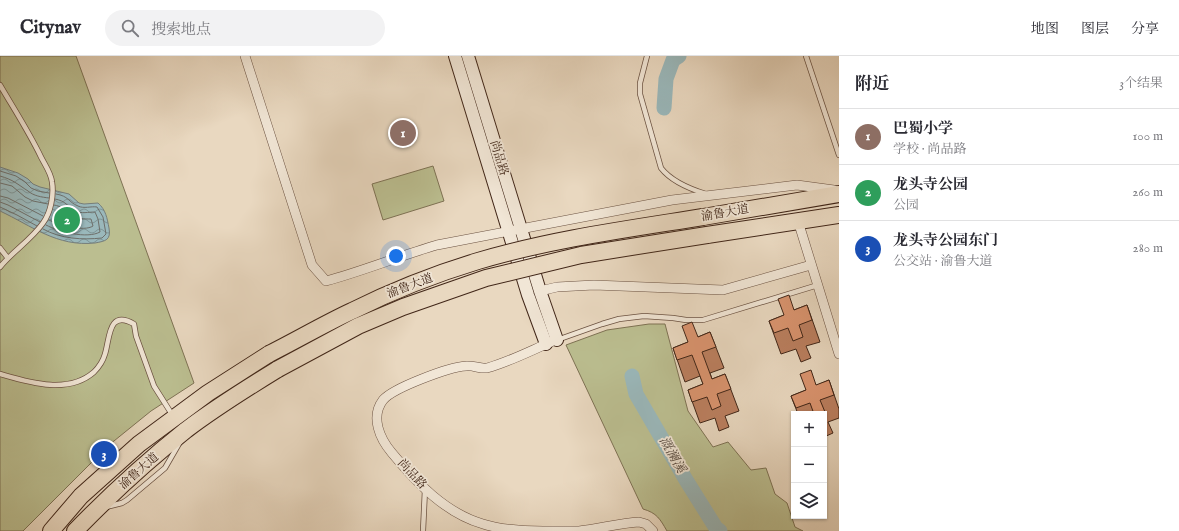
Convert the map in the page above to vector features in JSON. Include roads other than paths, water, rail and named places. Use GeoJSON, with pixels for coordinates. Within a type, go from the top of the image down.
{"type":"FeatureCollection","features":[{"type":"Feature","properties":{"kind":"highway","name":"渝鲁大道"},"geometry":{"type":"LineString","coordinates":[[51,531],[86,491],[139,444],[208,393],[269,354],[352,310],[387,294],[478,261],[522,249],[578,237],[839,194]]}},
{"type":"Feature","properties":{"kind":"highway","name":"渝鲁大道"},"geometry":{"type":"LineString","coordinates":[[75,531],[95,510],[149,461],[187,430],[249,386],[358,326],[403,307],[486,278],[581,255],[839,215]]}},
{"type":"Feature","properties":{"kind":"main road","name":"尚品路"},"geometry":{"type":"LineString","coordinates":[[455,56],[528,295],[551,342]]}},
{"type":"Feature","properties":{"kind":"main road","name":"尚品路"},"geometry":{"type":"LineString","coordinates":[[470,57],[540,291],[551,342]]}},
{"type":"Feature","properties":{"kind":"street"},"geometry":{"type":"LineString","coordinates":[[245,56],[312,265],[326,281],[437,245],[508,230],[672,200],[797,185],[839,191]]}},
{"type":"Feature","properties":{"kind":"street"},"geometry":{"type":"LineString","coordinates":[[798,221],[839,354]]}},
{"type":"Feature","properties":{"kind":"street"},"geometry":{"type":"LineString","coordinates":[[540,291],[557,287],[594,285],[723,290],[811,265]]}},
{"type":"Feature","properties":{"kind":"street","name":"尚品路"},"geometry":{"type":"LineString","coordinates":[[551,342],[500,364],[484,368],[464,366],[407,385],[392,393],[383,401],[378,411],[377,423],[380,434],[388,449],[411,476],[434,498],[464,516],[483,524],[520,531],[577,531],[639,522],[646,524],[653,531]]}},
{"type":"Feature","properties":{"kind":"lane"},"geometry":{"type":"LineString","coordinates":[[647,56],[640,83],[640,94],[661,168],[667,176],[696,191],[709,195]]}},
{"type":"Feature","properties":{"kind":"lane"},"geometry":{"type":"LineString","coordinates":[[806,56],[839,155]]}},
{"type":"Feature","properties":{"kind":"lane"},"geometry":{"type":"LineString","coordinates":[[0,85],[31,136],[52,181],[50,209],[44,223],[8,257],[0,267]]}},
{"type":"Feature","properties":{"kind":"lane"},"geometry":{"type":"LineString","coordinates":[[0,248],[8,257]]}},
{"type":"Feature","properties":{"kind":"lane"},"geometry":{"type":"LineString","coordinates":[[551,342],[620,319],[644,316],[703,320],[818,286]]}},
{"type":"Feature","properties":{"kind":"lane"},"geometry":{"type":"LineString","coordinates":[[0,374],[38,384],[64,384],[75,382],[94,372],[101,364],[105,354],[110,330],[114,323],[120,319],[126,319],[134,324],[136,336],[154,386],[174,417]]}},
{"type":"Feature","properties":{"kind":"lane"},"geometry":{"type":"LineString","coordinates":[[423,531],[425,489]]}},
{"type":"Feature","properties":{"kind":"water"},"geometry":{"type":"Polygon","coordinates":[[[0,167],[18,173],[33,184],[40,187],[69,194],[79,203],[98,203],[103,208],[107,218],[109,235],[107,239],[105,241],[95,243],[81,243],[57,239],[0,211],[0,167]]]}},
{"type":"Feature","properties":{"kind":"waterway","name":"溉澜溪"},"geometry":{"type":"LineString","coordinates":[[664,108],[666,79],[673,60],[679,56]]}},
{"type":"Feature","properties":{"kind":"waterway","name":"溉澜溪"},"geometry":{"type":"LineString","coordinates":[[632,376],[636,394],[686,480],[716,528],[720,531]]}},
{"type":"Feature","properties":{"kind":"place","name":"巴蜀小学"},"geometry":{"type":"Point","coordinates":[403,133]}},
{"type":"Feature","properties":{"kind":"place","name":"龙头寺公园"},"geometry":{"type":"Point","coordinates":[67,220]}},
{"type":"Feature","properties":{"kind":"place","name":"龙头寺公园东门"},"geometry":{"type":"Point","coordinates":[104,454]}}]}
